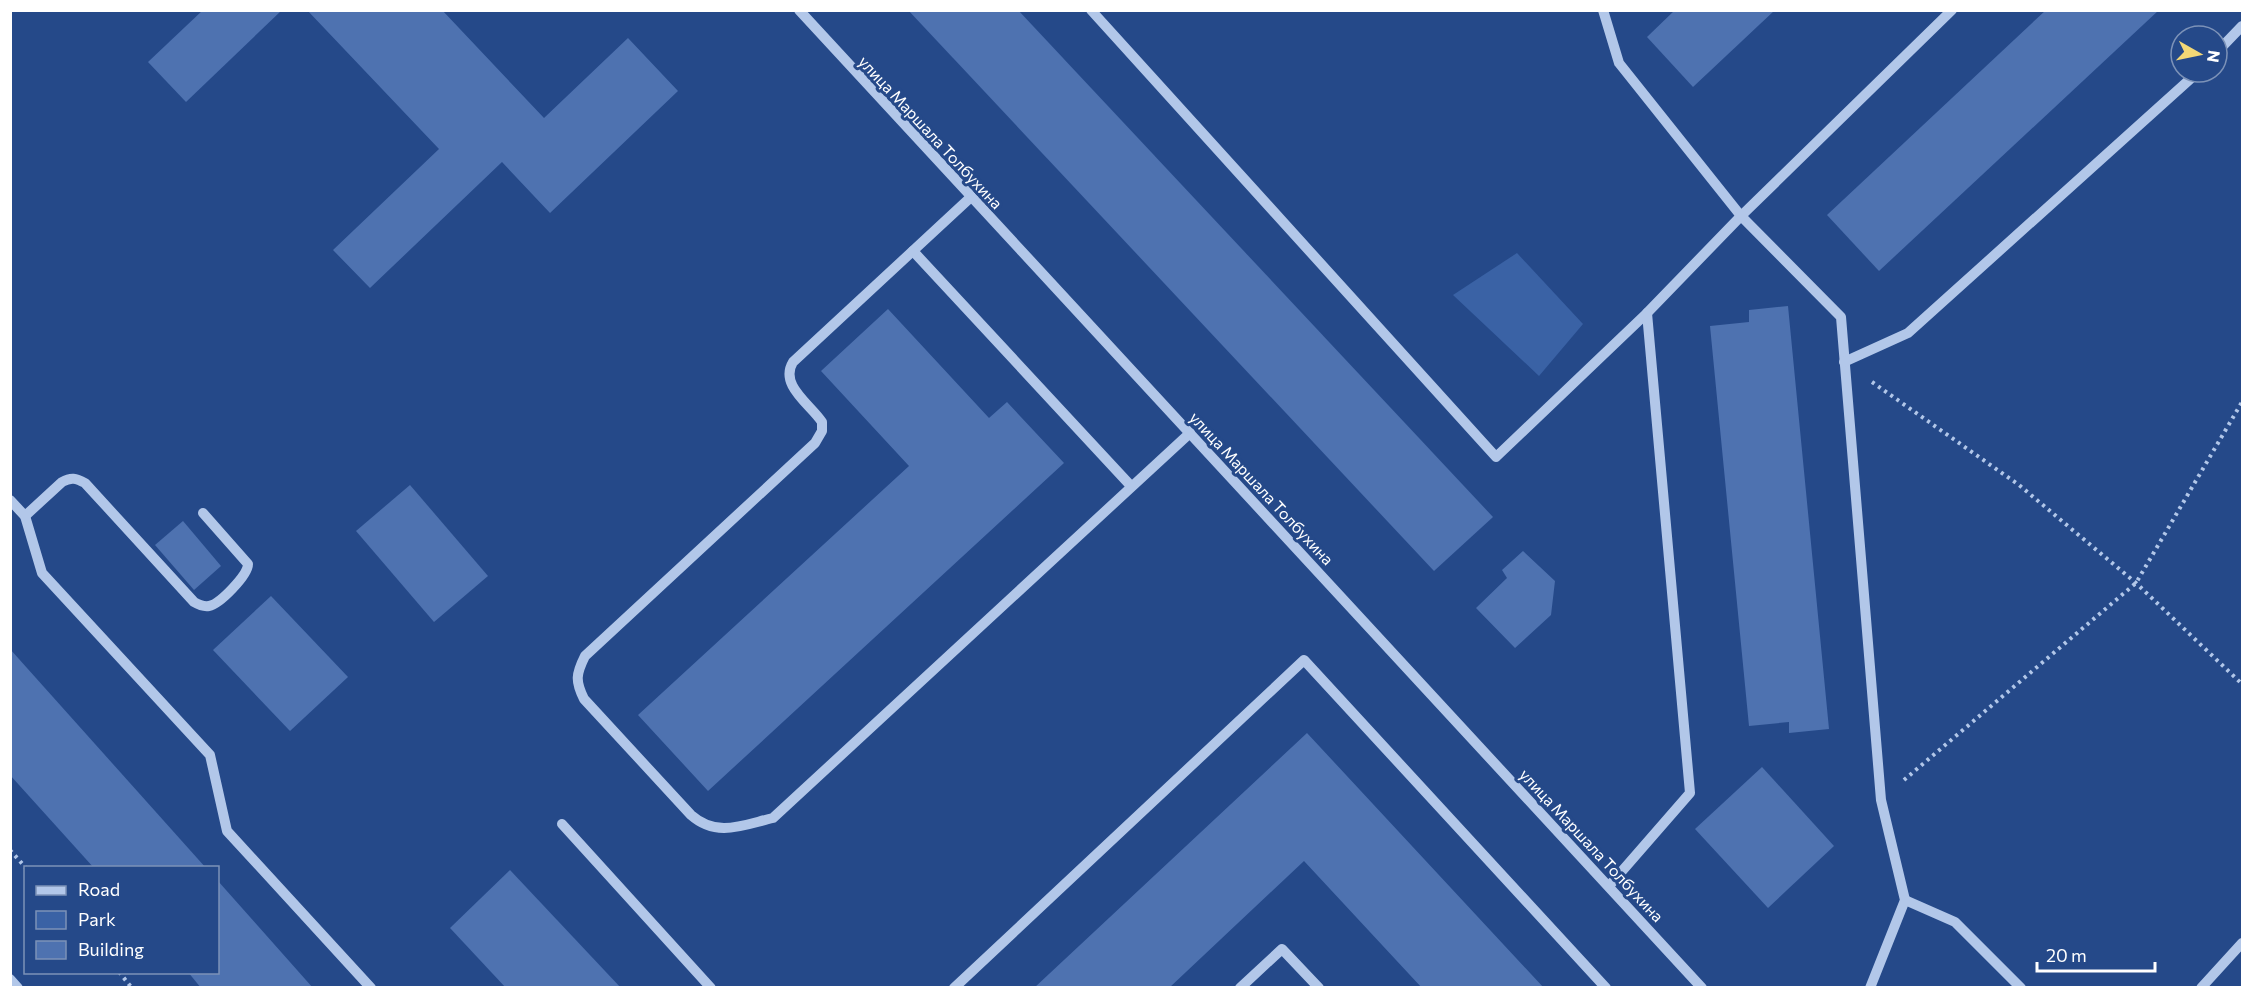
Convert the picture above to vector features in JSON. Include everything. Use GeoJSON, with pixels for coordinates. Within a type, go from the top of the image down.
{"type":"FeatureCollection","features":[{"type":"Feature","properties":{"kind":"street"},"geometry":{"type":"LineString","coordinates":[[1091,10],[1496,457],[1647,314],[1742,216],[1952,10]]}},
{"type":"Feature","properties":{"kind":"street"},"geometry":{"type":"LineString","coordinates":[[1603,10],[1618,63],[1742,216],[1841,317],[1881,800],[1905,900],[1870,987]]}},
{"type":"Feature","properties":{"kind":"street","name":"улица Маршала Толбухина"},"geometry":{"type":"LineString","coordinates":[[799,11],[1702,987]]}},
{"type":"Feature","properties":{"kind":"street"},"geometry":{"type":"LineString","coordinates":[[2229,40],[2242,26]]}},
{"type":"Feature","properties":{"kind":"street"},"geometry":{"type":"LineString","coordinates":[[1844,362],[1908,333],[2185,84]]}},
{"type":"Feature","properties":{"kind":"street"},"geometry":{"type":"LineString","coordinates":[[971,197],[793,362],[788,377],[792,387],[822,422],[822,431],[815,443],[585,656],[578,671],[578,685],[584,699],[701,824],[716,828],[730,828],[773,818],[1190,433]]}},
{"type":"Feature","properties":{"kind":"street"},"geometry":{"type":"LineString","coordinates":[[914,250],[1131,486]]}},
{"type":"Feature","properties":{"kind":"street"},"geometry":{"type":"LineString","coordinates":[[1610,886],[1690,793],[1647,314]]}},
{"type":"Feature","properties":{"kind":"street"},"geometry":{"type":"LineString","coordinates":[[26,516],[62,482],[69,478],[77,479],[85,483],[194,602],[201,606],[209,606],[216,603],[244,576],[248,570],[248,564],[203,513]]}},
{"type":"Feature","properties":{"kind":"street"},"geometry":{"type":"LineString","coordinates":[[10,500],[26,516],[42,573],[210,755],[227,831],[371,987]]}},
{"type":"Feature","properties":{"kind":"street"},"geometry":{"type":"LineString","coordinates":[[954,987],[1304,660],[1606,987]]}},
{"type":"Feature","properties":{"kind":"street"},"geometry":{"type":"LineString","coordinates":[[562,824],[711,987]]}},
{"type":"Feature","properties":{"kind":"street"},"geometry":{"type":"LineString","coordinates":[[1905,900],[1955,921],[2021,987]]}},
{"type":"Feature","properties":{"kind":"street"},"geometry":{"type":"LineString","coordinates":[[2201,987],[2242,944]]}},
{"type":"Feature","properties":{"kind":"street"},"geometry":{"type":"LineString","coordinates":[[1240,987],[1282,949],[1319,987]]}},
{"type":"Feature","properties":{"kind":"street"},"geometry":{"type":"LineString","coordinates":[[10,979],[18,987]]}},
{"type":"Feature","properties":{"kind":"path"},"geometry":{"type":"LineString","coordinates":[[1844,362],[2019,485],[2136,583],[2242,684]]}},
{"type":"Feature","properties":{"kind":"path"},"geometry":{"type":"LineString","coordinates":[[1881,800],[2136,583],[2242,402]]}},
{"type":"Feature","properties":{"kind":"path"},"geometry":{"type":"LineString","coordinates":[[10,850],[25,866]]}},
{"type":"Feature","properties":{"kind":"path"},"geometry":{"type":"LineString","coordinates":[[121,974],[132,987]]}},
{"type":"Feature","properties":{"kind":"green space"},"geometry":{"type":"Polygon","coordinates":[[[1517,253],[1583,324],[1539,376],[1453,295],[1517,253]]]}},
{"type":"Feature","properties":{"kind":"building"},"geometry":{"type":"Polygon","coordinates":[[[203,10],[282,10],[186,102],[148,62],[203,10]]]}},
{"type":"Feature","properties":{"kind":"building"},"geometry":{"type":"Polygon","coordinates":[[[307,10],[442,10],[544,118],[628,38],[678,91],[550,213],[502,162],[370,288],[333,250],[439,149],[307,10]]]}},
{"type":"Feature","properties":{"kind":"building"},"geometry":{"type":"Polygon","coordinates":[[[908,10],[1018,10],[1493,517],[1434,571],[908,10]]]}},
{"type":"Feature","properties":{"kind":"building"},"geometry":{"type":"Polygon","coordinates":[[[1675,10],[1775,10],[1693,87],[1647,37],[1675,10]]]}},
{"type":"Feature","properties":{"kind":"building"},"geometry":{"type":"Polygon","coordinates":[[[2046,10],[2159,10],[1879,271],[1827,215],[2046,10]]]}},
{"type":"Feature","properties":{"kind":"building"},"geometry":{"type":"Polygon","coordinates":[[[1788,306],[1829,729],[1789,733],[1789,722],[1749,726],[1710,326],[1749,322],[1749,310],[1788,306]]]}},
{"type":"Feature","properties":{"kind":"building"},"geometry":{"type":"Polygon","coordinates":[[[888,309],[989,418],[1007,402],[1064,463],[708,791],[638,715],[909,466],[821,371],[888,309]]]}},
{"type":"Feature","properties":{"kind":"building"},"geometry":{"type":"Polygon","coordinates":[[[410,485],[488,576],[434,622],[356,531],[410,485]]]}},
{"type":"Feature","properties":{"kind":"building"},"geometry":{"type":"Polygon","coordinates":[[[183,521],[221,566],[194,590],[155,545],[183,521]]]}},
{"type":"Feature","properties":{"kind":"building"},"geometry":{"type":"Polygon","coordinates":[[[1523,551],[1555,581],[1551,615],[1515,648],[1476,608],[1507,578],[1502,570],[1523,551]]]}},
{"type":"Feature","properties":{"kind":"building"},"geometry":{"type":"Polygon","coordinates":[[[271,596],[348,677],[290,731],[213,650],[271,596]]]}},
{"type":"Feature","properties":{"kind":"building"},"geometry":{"type":"Polygon","coordinates":[[[10,649],[204,866],[92,866],[10,775],[10,649]]]}},
{"type":"Feature","properties":{"kind":"building"},"geometry":{"type":"Polygon","coordinates":[[[1307,733],[1544,988],[1422,988],[1304,861],[1169,988],[1034,988],[1307,733]]]}},
{"type":"Feature","properties":{"kind":"building"},"geometry":{"type":"Polygon","coordinates":[[[1762,767],[1834,846],[1768,908],[1695,829],[1762,767]]]}},
{"type":"Feature","properties":{"kind":"building"},"geometry":{"type":"Polygon","coordinates":[[[510,870],[621,988],[506,988],[450,928],[510,870]]]}},
{"type":"Feature","properties":{"kind":"building"},"geometry":{"type":"Polygon","coordinates":[[[219,882],[313,988],[201,988],[190,974],[219,974],[219,882]]]}}]}
